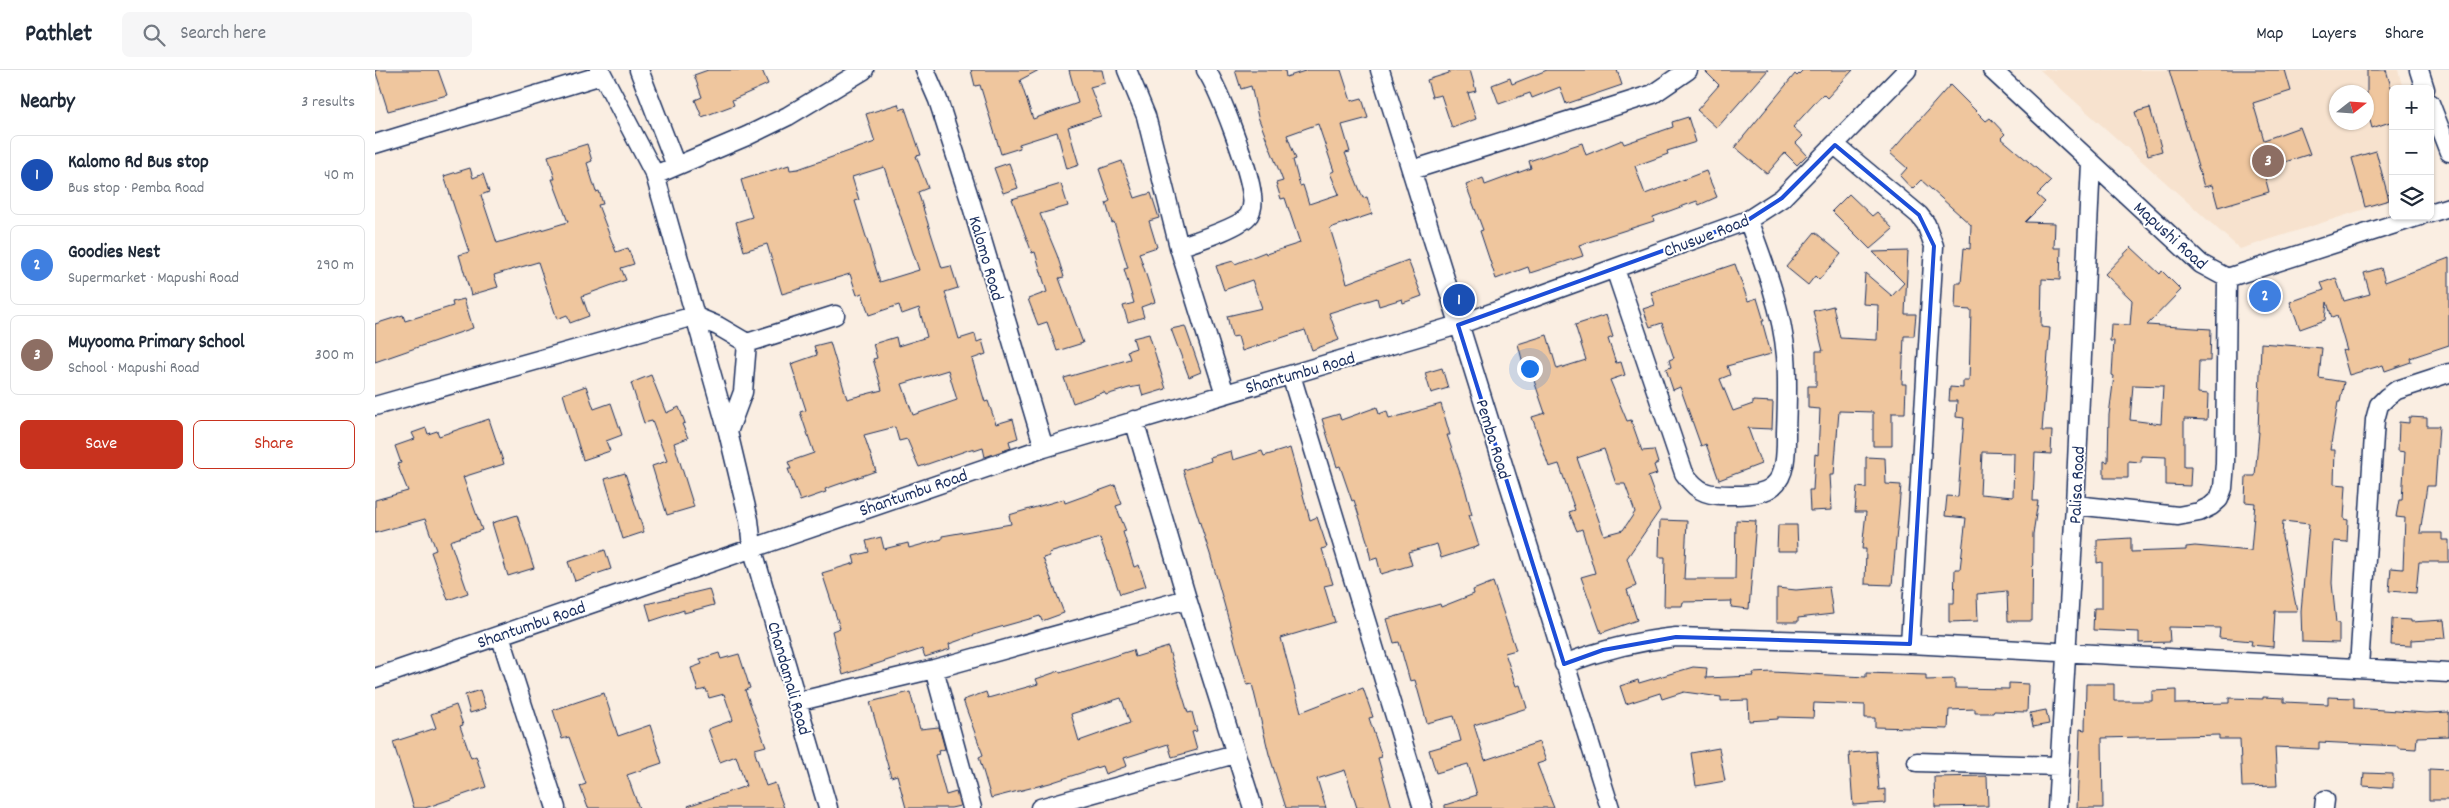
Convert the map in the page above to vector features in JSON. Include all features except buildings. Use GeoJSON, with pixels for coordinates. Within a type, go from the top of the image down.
{"type":"FeatureCollection","features":[{"type":"Feature","properties":{"kind":"street"},"geometry":{"type":"LineString","coordinates":[[639,70],[676,166]]}},
{"type":"Feature","properties":{"kind":"street"},"geometry":{"type":"LineString","coordinates":[[655,175],[747,136],[788,116],[863,70]]}},
{"type":"Feature","properties":{"kind":"street","name":"Kalomo Road"},"geometry":{"type":"LineString","coordinates":[[925,70],[937,100],[971,203],[1044,448]]}},
{"type":"Feature","properties":{"kind":"street"},"geometry":{"type":"LineString","coordinates":[[1127,70],[1146,116],[1179,247],[1225,394]]}},
{"type":"Feature","properties":{"kind":"street"},"geometry":{"type":"LineString","coordinates":[[1179,247],[1218,233],[1244,220],[1251,208],[1253,198],[1250,181],[1217,88],[1206,70]]}},
{"type":"Feature","properties":{"kind":"street","name":"Pemba Road"},"geometry":{"type":"LineString","coordinates":[[1380,70],[1610,808]]}},
{"type":"Feature","properties":{"kind":"street"},"geometry":{"type":"LineString","coordinates":[[1412,170],[1653,94],[1688,70]]}},
{"type":"Feature","properties":{"kind":"street","name":"Chuswe Road"},"geometry":{"type":"LineString","coordinates":[[1458,325],[1748,220],[1782,198],[1907,70]]}},
{"type":"Feature","properties":{"kind":"street","name":"Mapushi Road"},"geometry":{"type":"LineString","coordinates":[[1992,70],[2201,264],[2227,278],[2408,220]]}},
{"type":"Feature","properties":{"kind":"street"},"geometry":{"type":"LineString","coordinates":[[2419,70],[2424,85]]}},
{"type":"Feature","properties":{"kind":"street"},"geometry":{"type":"LineString","coordinates":[[375,144],[601,73]]}},
{"type":"Feature","properties":{"kind":"street","name":"Chandamali Road"},"geometry":{"type":"LineString","coordinates":[[601,73],[655,175],[728,432],[749,520],[752,547],[828,808]]}},
{"type":"Feature","properties":{"kind":"street"},"geometry":{"type":"LineString","coordinates":[[2434,113],[2449,152]]}},
{"type":"Feature","properties":{"kind":"street"},"geometry":{"type":"LineString","coordinates":[[1835,145],[1919,214],[1926,224],[1934,246],[1910,644]]}},
{"type":"Feature","properties":{"kind":"street","name":"Palisa Road"},"geometry":{"type":"LineString","coordinates":[[2057,808],[2075,505],[2091,163]]}},
{"type":"Feature","properties":{"kind":"street"},"geometry":{"type":"LineString","coordinates":[[2434,212],[2449,207]]}},
{"type":"Feature","properties":{"kind":"street"},"geometry":{"type":"LineString","coordinates":[[1615,269],[1685,473],[1693,485],[1701,492],[1714,495],[1740,495],[1759,492],[1773,486],[1783,472],[1787,397],[1786,354],[1778,311],[1748,220]]}},
{"type":"Feature","properties":{"kind":"street"},"geometry":{"type":"LineString","coordinates":[[2075,505],[2178,516],[2199,512],[2211,506],[2219,499],[2223,488],[2225,463],[2227,278]]}},
{"type":"Feature","properties":{"kind":"street"},"geometry":{"type":"LineString","coordinates":[[375,406],[694,316],[718,326],[747,343],[835,315]]}},
{"type":"Feature","properties":{"kind":"street","name":"Shantumbu Road"},"geometry":{"type":"LineString","coordinates":[[375,678],[1044,448],[1458,325]]}},
{"type":"Feature","properties":{"kind":"street"},"geometry":{"type":"LineString","coordinates":[[728,432],[743,392],[747,343]]}},
{"type":"Feature","properties":{"kind":"street"},"geometry":{"type":"LineString","coordinates":[[2359,668],[2375,420],[2379,405],[2397,390],[2449,373]]}},
{"type":"Feature","properties":{"kind":"street"},"geometry":{"type":"LineString","coordinates":[[1291,375],[1423,808]]}},
{"type":"Feature","properties":{"kind":"street"},"geometry":{"type":"LineString","coordinates":[[1134,420],[1187,598],[1253,808]]}},
{"type":"Feature","properties":{"kind":"street"},"geometry":{"type":"LineString","coordinates":[[796,702],[934,669],[1187,598]]}},
{"type":"Feature","properties":{"kind":"street"},"geometry":{"type":"LineString","coordinates":[[500,635],[555,808]]}},
{"type":"Feature","properties":{"kind":"street"},"geometry":{"type":"LineString","coordinates":[[1564,664],[1603,650],[1643,640],[1677,637],[1910,644],[2449,673]]}},
{"type":"Feature","properties":{"kind":"street"},"geometry":{"type":"LineString","coordinates":[[934,669],[972,808]]}},
{"type":"Feature","properties":{"kind":"street"},"geometry":{"type":"LineString","coordinates":[[1041,808],[1235,754]]}},
{"type":"Feature","properties":{"kind":"street"},"geometry":{"type":"LineString","coordinates":[[1917,762],[2059,766]]}},
{"type":"Feature","properties":{"kind":"highlighted area"},"geometry":{"type":"Polygon","coordinates":[[[1835,145],[1919,215],[1934,246],[1910,644],[1676,637],[1603,650],[1564,664],[1458,325],[1748,220],[1782,198],[1835,145]]]}},
{"type":"Feature","properties":{"kind":"shaded area"},"geometry":{"type":"Polygon","coordinates":[[[2040,70],[2398,70],[2402,85],[2389,85],[2389,201],[2240,249],[2040,70]]]}},
{"type":"Feature","properties":{"kind":"place","name":"Muyooma Primary School"},"geometry":{"type":"Point","coordinates":[2268,161]}},
{"type":"Feature","properties":{"kind":"place","name":"Goodies Nest"},"geometry":{"type":"Point","coordinates":[2265,296]}},
{"type":"Feature","properties":{"kind":"place","name":"Kalomo Rd Bus stop"},"geometry":{"type":"Point","coordinates":[1459,300]}}]}
